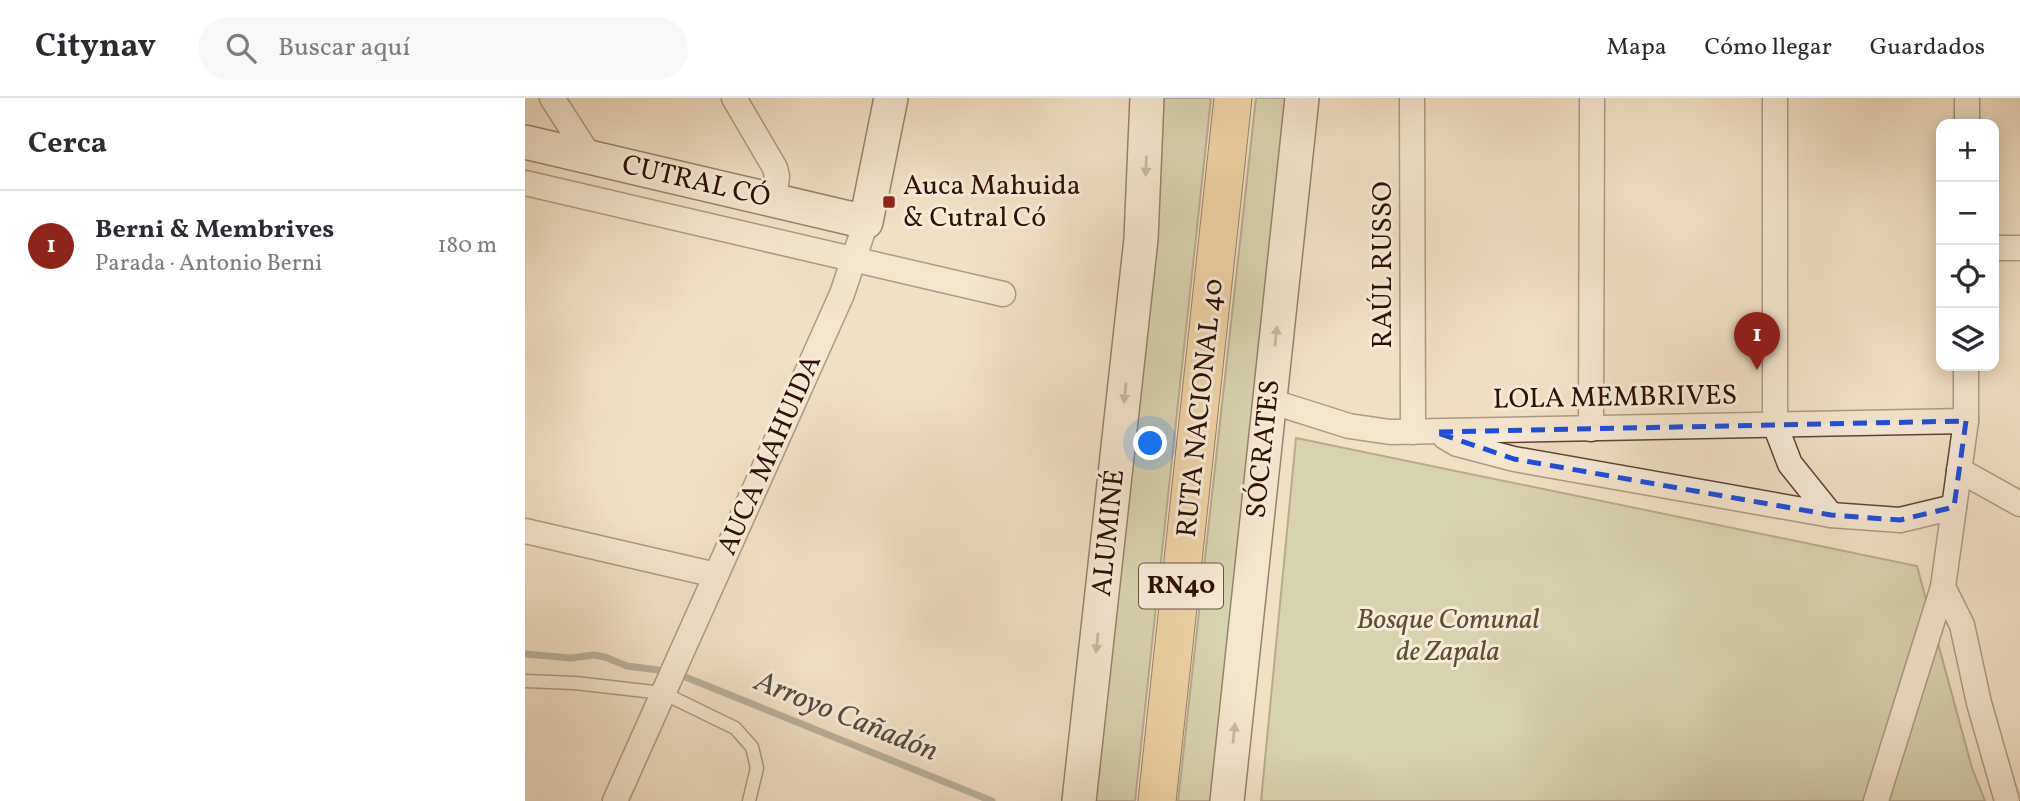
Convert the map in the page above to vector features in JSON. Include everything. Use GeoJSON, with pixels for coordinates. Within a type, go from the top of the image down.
{"type":"FeatureCollection","features":[{"type":"Feature","properties":{"kind":"main road","name":"RUTA NACIONAL 40"},"geometry":{"type":"LineString","coordinates":[[1157,801],[1233,98]]}},
{"type":"Feature","properties":{"kind":"street"},"geometry":{"type":"LineString","coordinates":[[552,98],[590,157]]}},
{"type":"Feature","properties":{"kind":"street"},"geometry":{"type":"LineString","coordinates":[[734,98],[775,167],[777,176],[773,201]]}},
{"type":"Feature","properties":{"kind":"street","name":"AUCA MAHUIDA"},"geometry":{"type":"LineString","coordinates":[[615,801],[842,294],[866,222],[891,98]]}},
{"type":"Feature","properties":{"kind":"street","name":"ALUMINÉ"},"geometry":{"type":"LineString","coordinates":[[1079,801],[1141,239],[1147,98]]}},
{"type":"Feature","properties":{"kind":"street","name":"SÓCRATES"},"geometry":{"type":"LineString","coordinates":[[1227,801],[1302,98]]}},
{"type":"Feature","properties":{"kind":"street","name":"RAÚL RUSSO"},"geometry":{"type":"LineString","coordinates":[[1412,98],[1424,432]]}},
{"type":"Feature","properties":{"kind":"street"},"geometry":{"type":"LineString","coordinates":[[1591,429],[1592,98]]}},
{"type":"Feature","properties":{"kind":"street"},"geometry":{"type":"LineString","coordinates":[[1775,98],[1775,425],[1790,464],[1831,515]]}},
{"type":"Feature","properties":{"kind":"street"},"geometry":{"type":"LineString","coordinates":[[1967,98],[1967,119]]}},
{"type":"Feature","properties":{"kind":"street","name":"CUTRAL CÓ"},"geometry":{"type":"LineString","coordinates":[[525,142],[866,222]]}},
{"type":"Feature","properties":{"kind":"street"},"geometry":{"type":"LineString","coordinates":[[525,183],[1003,294]]}},
{"type":"Feature","properties":{"kind":"street"},"geometry":{"type":"LineString","coordinates":[[1999,248],[2020,248]]}},
{"type":"Feature","properties":{"kind":"street"},"geometry":{"type":"LineString","coordinates":[[1876,801],[1943,587],[1966,421],[1966,371]]}},
{"type":"Feature","properties":{"kind":"street","name":"LOLA MEMBRIVES"},"geometry":{"type":"LineString","coordinates":[[1269,401],[1349,426],[1390,432],[1966,421]]}},
{"type":"Feature","properties":{"kind":"street"},"geometry":{"type":"LineString","coordinates":[[1424,432],[1514,459],[1831,515],[1899,520],[1954,507]]}},
{"type":"Feature","properties":{"kind":"street"},"geometry":{"type":"LineString","coordinates":[[1959,470],[2020,504]]}},
{"type":"Feature","properties":{"kind":"street"},"geometry":{"type":"LineString","coordinates":[[525,531],[716,575]]}},
{"type":"Feature","properties":{"kind":"street"},"geometry":{"type":"LineString","coordinates":[[1943,587],[1962,625],[1979,703],[2007,801]]}},
{"type":"Feature","properties":{"kind":"lane"},"geometry":{"type":"LineString","coordinates":[[525,681],[576,683],[663,693],[735,728],[752,747],[757,768],[749,801]]}},
{"type":"Feature","properties":{"kind":"highlighted area"},"geometry":{"type":"Polygon","coordinates":[[[1966,421],[1954,507],[1900,520],[1831,515],[1514,459],[1435,432],[1966,421]]]}},
{"type":"Feature","properties":{"kind":"green space"},"geometry":{"type":"Polygon","coordinates":[[[1160,98],[1211,98],[1135,801],[1092,801],[1160,98]]]}},
{"type":"Feature","properties":{"kind":"green space"},"geometry":{"type":"Polygon","coordinates":[[[1256,98],[1287,98],[1211,801],[1178,801],[1256,98]]]}},
{"type":"Feature","properties":{"kind":"green space","name":"Bosque Comunal de Zapala"},"geometry":{"type":"Polygon","coordinates":[[[1296,438],[1917,566],[1972,768],[1985,801],[1261,801],[1296,438]]]}},
{"type":"Feature","properties":{"kind":"waterway","name":"Arroyo Cañadón"},"geometry":{"type":"LineString","coordinates":[[525,654],[571,658],[594,655],[627,666],[658,670]]}},
{"type":"Feature","properties":{"kind":"waterway","name":"Arroyo Cañadón"},"geometry":{"type":"LineString","coordinates":[[683,676],[992,801]]}},
{"type":"Feature","properties":{"kind":"place","name":"Auca Mahuida & Cutral Có"},"geometry":{"type":"Point","coordinates":[889,202]}},
{"type":"Feature","properties":{"kind":"place","name":"Berni & Membrives"},"geometry":{"type":"Point","coordinates":[1757,370]}}]}
